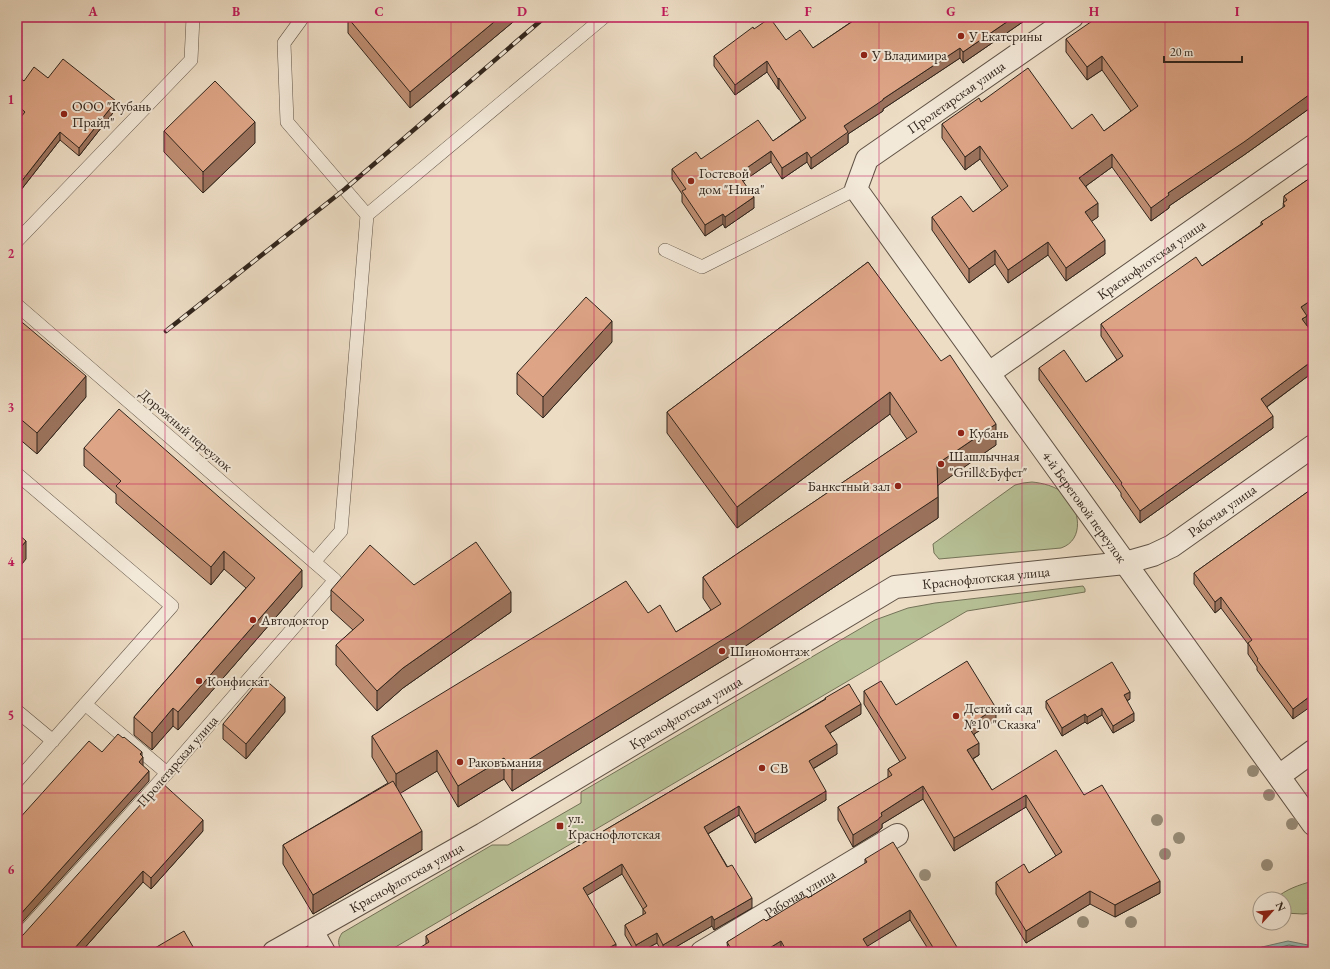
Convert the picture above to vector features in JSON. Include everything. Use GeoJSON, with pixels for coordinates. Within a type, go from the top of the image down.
{"type":"FeatureCollection","features":[{"type":"Feature","properties":{"kind":"street","name":"Пролетарская улица"},"geometry":{"type":"LineString","coordinates":[[856,189],[867,159],[1072,17]]}},
{"type":"Feature","properties":{"kind":"street","name":"Краснофлотская улица"},"geometry":{"type":"LineString","coordinates":[[989,374],[1313,146]]}},
{"type":"Feature","properties":{"kind":"street","name":"4-й Береговой переулок"},"geometry":{"type":"LineString","coordinates":[[856,189],[1313,824]]}},
{"type":"Feature","properties":{"kind":"street","name":"Рабочая улица"},"geometry":{"type":"LineString","coordinates":[[1125,562],[1153,555],[1172,546],[1313,446]]}},
{"type":"Feature","properties":{"kind":"street","name":"Краснофлотская улица"},"geometry":{"type":"LineString","coordinates":[[274,952],[483,834],[895,587],[1125,562]]}},
{"type":"Feature","properties":{"kind":"street"},"geometry":{"type":"LineString","coordinates":[[1279,776],[1313,751]]}},
{"type":"Feature","properties":{"kind":"street","name":"Рабочая улица"},"geometry":{"type":"LineString","coordinates":[[702,952],[897,835]]}},
{"type":"Feature","properties":{"kind":"street"},"geometry":{"type":"LineString","coordinates":[[312,931],[324,952]]}},
{"type":"Feature","properties":{"kind":"lane"},"geometry":{"type":"LineString","coordinates":[[17,241],[191,60],[193,17]]}},
{"type":"Feature","properties":{"kind":"lane"},"geometry":{"type":"LineString","coordinates":[[303,17],[284,43],[287,122],[367,215],[341,531],[314,562]]}},
{"type":"Feature","properties":{"kind":"lane"},"geometry":{"type":"LineString","coordinates":[[367,215],[604,17]]}},
{"type":"Feature","properties":{"kind":"lane"},"geometry":{"type":"LineString","coordinates":[[665,250],[702,267],[856,189]]}},
{"type":"Feature","properties":{"kind":"lane","name":"Дорожный переулок"},"geometry":{"type":"LineString","coordinates":[[17,305],[335,580]]}},
{"type":"Feature","properties":{"kind":"lane"},"geometry":{"type":"LineString","coordinates":[[17,474],[172,606],[17,781]]}},
{"type":"Feature","properties":{"kind":"lane","name":"Пролетарская улица"},"geometry":{"type":"LineString","coordinates":[[17,940],[168,772],[335,580]]}},
{"type":"Feature","properties":{"kind":"lane"},"geometry":{"type":"LineString","coordinates":[[85,704],[168,772]]}},
{"type":"Feature","properties":{"kind":"lane"},"geometry":{"type":"LineString","coordinates":[[17,711],[53,741]]}},
{"type":"Feature","properties":{"kind":"green space"},"geometry":{"type":"Polygon","coordinates":[[[1032,482],[1044,484],[1061,491],[1074,507],[1078,523],[1077,531],[1069,544],[1061,548],[939,559],[934,553],[933,544],[1015,485],[1032,482]]]}},
{"type":"Feature","properties":{"kind":"green space"},"geometry":{"type":"Polygon","coordinates":[[[1083,586],[1085,592],[967,611],[387,952],[342,952],[339,938],[342,933],[492,845],[508,845],[581,803],[581,792],[875,620],[908,608],[935,603],[1083,586]]]}},
{"type":"Feature","properties":{"kind":"green space"},"geometry":{"type":"Polygon","coordinates":[[[1313,881],[1313,913],[1292,913],[1292,891],[1286,891],[1313,881]]]}},
{"type":"Feature","properties":{"kind":"water"},"geometry":{"type":"Polygon","coordinates":[[[1288,941],[1313,946],[1313,952],[1250,952],[1262,947],[1288,941]]]}},
{"type":"Feature","properties":{"kind":"building"},"geometry":{"type":"Polygon","coordinates":[[[500,17],[410,92],[348,18],[500,17]]]}},
{"type":"Feature","properties":{"kind":"building"},"geometry":{"type":"Polygon","coordinates":[[[859,17],[1014,17],[963,52],[960,48],[844,126],[848,132],[811,158],[807,152],[782,168],[771,151],[738,174],[754,197],[725,217],[723,214],[705,225],[682,191],[686,189],[672,169],[696,152],[701,159],[758,120],[773,141],[806,118],[767,61],[735,85],[714,56],[753,27],[754,29],[770,18],[786,40],[800,30],[813,48],[859,17]]]}},
{"type":"Feature","properties":{"kind":"building"},"geometry":{"type":"Polygon","coordinates":[[[1098,17],[1313,17],[1313,92],[1244,142],[1168,193],[1169,195],[1151,208],[1112,154],[1079,178],[1098,203],[1085,212],[1105,240],[1066,268],[1048,242],[1008,270],[995,250],[969,269],[932,217],[961,196],[973,212],[1008,186],[980,146],[965,157],[942,124],[979,98],[981,102],[1028,68],[1072,129],[1092,114],[1104,131],[1138,106],[1102,56],[1087,67],[1066,39],[1098,17]]]}},
{"type":"Feature","properties":{"kind":"building"},"geometry":{"type":"Polygon","coordinates":[[[63,59],[116,101],[79,148],[60,132],[17,187],[17,122],[25,112],[17,105],[17,76],[24,81],[34,67],[48,78],[63,59]]]}},
{"type":"Feature","properties":{"kind":"building"},"geometry":{"type":"Polygon","coordinates":[[[215,81],[255,122],[203,172],[164,131],[215,81]]]}},
{"type":"Feature","properties":{"kind":"building"},"geometry":{"type":"Polygon","coordinates":[[[1313,176],[1313,299],[1301,307],[1307,316],[1302,319],[1313,334],[1313,372],[1308,364],[1261,399],[1273,416],[1140,511],[1121,484],[1122,483],[1039,368],[1064,350],[1086,382],[1123,356],[1101,324],[1196,257],[1202,266],[1263,224],[1261,222],[1285,206],[1283,203],[1287,200],[1284,196],[1313,176]]]}},
{"type":"Feature","properties":{"kind":"building"},"geometry":{"type":"Polygon","coordinates":[[[868,262],[941,361],[950,355],[996,424],[937,464],[938,497],[738,630],[512,770],[504,758],[458,786],[437,750],[396,774],[372,736],[626,581],[648,613],[660,605],[676,632],[721,604],[703,577],[917,432],[890,392],[737,507],[667,412],[868,262]]]}},
{"type":"Feature","properties":{"kind":"building"},"geometry":{"type":"Polygon","coordinates":[[[586,297],[612,321],[543,397],[517,373],[586,297]]]}},
{"type":"Feature","properties":{"kind":"building"},"geometry":{"type":"Polygon","coordinates":[[[17,318],[86,376],[37,433],[17,416],[17,318]]]}},
{"type":"Feature","properties":{"kind":"building"},"geometry":{"type":"Polygon","coordinates":[[[119,409],[302,570],[178,712],[173,708],[152,733],[134,717],[255,578],[224,551],[211,567],[116,486],[121,481],[84,448],[119,409]]]}},
{"type":"Feature","properties":{"kind":"building"},"geometry":{"type":"Polygon","coordinates":[[[1313,488],[1313,694],[1293,709],[1257,660],[1258,659],[1248,643],[1252,640],[1221,597],[1215,602],[1194,573],[1313,488]]]}},
{"type":"Feature","properties":{"kind":"building"},"geometry":{"type":"Polygon","coordinates":[[[17,533],[26,541],[17,552],[17,533]]]}},
{"type":"Feature","properties":{"kind":"building"},"geometry":{"type":"Polygon","coordinates":[[[476,542],[511,592],[403,668],[377,691],[336,645],[364,620],[331,590],[370,545],[414,585],[476,542]]]}},
{"type":"Feature","properties":{"kind":"building"},"geometry":{"type":"Polygon","coordinates":[[[967,661],[996,708],[968,726],[979,743],[967,750],[992,790],[1056,750],[1084,795],[1102,785],[1160,881],[1115,905],[1090,891],[1026,931],[996,882],[1024,864],[1029,873],[1062,852],[1026,795],[954,838],[923,786],[881,813],[882,816],[879,819],[853,835],[838,807],[892,775],[888,769],[906,758],[864,691],[881,681],[896,705],[967,661]]]}},
{"type":"Feature","properties":{"kind":"building"},"geometry":{"type":"Polygon","coordinates":[[[1112,662],[1130,692],[1124,695],[1134,713],[1113,726],[1102,708],[1087,717],[1085,714],[1062,728],[1046,701],[1112,662]]]}},
{"type":"Feature","properties":{"kind":"building"},"geometry":{"type":"Polygon","coordinates":[[[262,677],[285,697],[246,744],[223,724],[262,677]]]}},
{"type":"Feature","properties":{"kind":"building"},"geometry":{"type":"Polygon","coordinates":[[[849,684],[861,704],[825,726],[837,744],[809,761],[826,791],[755,834],[739,806],[704,827],[727,867],[732,865],[752,898],[714,920],[712,916],[663,945],[657,933],[636,945],[625,925],[646,913],[643,909],[647,906],[622,864],[583,888],[616,944],[601,952],[413,952],[429,942],[426,936],[849,684]]]}},
{"type":"Feature","properties":{"kind":"building"},"geometry":{"type":"Polygon","coordinates":[[[118,734],[142,752],[140,754],[143,757],[139,762],[149,771],[17,918],[17,821],[89,741],[102,752],[118,734]]]}},
{"type":"Feature","properties":{"kind":"building"},"geometry":{"type":"Polygon","coordinates":[[[393,781],[422,831],[313,895],[283,845],[393,781]]]}},
{"type":"Feature","properties":{"kind":"building"},"geometry":{"type":"Polygon","coordinates":[[[161,782],[203,820],[151,878],[143,871],[73,950],[75,952],[17,952],[17,937],[23,935],[161,782]]]}},
{"type":"Feature","properties":{"kind":"building"},"geometry":{"type":"Polygon","coordinates":[[[893,842],[960,952],[929,952],[934,949],[910,910],[863,939],[871,952],[787,952],[781,941],[763,952],[733,952],[727,942],[764,919],[766,921],[807,896],[808,898],[867,862],[865,859],[893,842]]]}},
{"type":"Feature","properties":{"kind":"building"},"geometry":{"type":"Polygon","coordinates":[[[184,931],[196,952],[148,952],[184,931]]]}},
{"type":"Feature","properties":{"kind":"railway"},"geometry":{"type":"LineString","coordinates":[[166,331],[345,189],[545,17]]}},
{"type":"Feature","properties":{"kind":"place","name":"У Екатерины"},"geometry":{"type":"Point","coordinates":[961,36]}},
{"type":"Feature","properties":{"kind":"place","name":"У Владимира"},"geometry":{"type":"Point","coordinates":[864,55]}},
{"type":"Feature","properties":{"kind":"place","name":"ООО \"Кубань Прайд\""},"geometry":{"type":"Point","coordinates":[64,114]}},
{"type":"Feature","properties":{"kind":"place","name":"Гостевой дом \"Нина\""},"geometry":{"type":"Point","coordinates":[691,181]}},
{"type":"Feature","properties":{"kind":"place","name":"Кубань"},"geometry":{"type":"Point","coordinates":[961,433]}},
{"type":"Feature","properties":{"kind":"place","name":"Шашлычная \"Grill&Буфет\""},"geometry":{"type":"Point","coordinates":[941,464]}},
{"type":"Feature","properties":{"kind":"place","name":"Банкетный зал"},"geometry":{"type":"Point","coordinates":[898,486]}},
{"type":"Feature","properties":{"kind":"place","name":"Автодоктор"},"geometry":{"type":"Point","coordinates":[253,620]}},
{"type":"Feature","properties":{"kind":"place","name":"Шиномонтаж"},"geometry":{"type":"Point","coordinates":[722,651]}},
{"type":"Feature","properties":{"kind":"place","name":"Конфискат"},"geometry":{"type":"Point","coordinates":[199,681]}},
{"type":"Feature","properties":{"kind":"place","name":"Детский сад №10 \"Сказка\""},"geometry":{"type":"Point","coordinates":[956,716]}},
{"type":"Feature","properties":{"kind":"place","name":"Раковъмания"},"geometry":{"type":"Point","coordinates":[460,762]}},
{"type":"Feature","properties":{"kind":"place","name":"СВ"},"geometry":{"type":"Point","coordinates":[762,768]}},
{"type":"Feature","properties":{"kind":"place","name":"ул. Краснофлотская"},"geometry":{"type":"Point","coordinates":[560,826]}}]}
